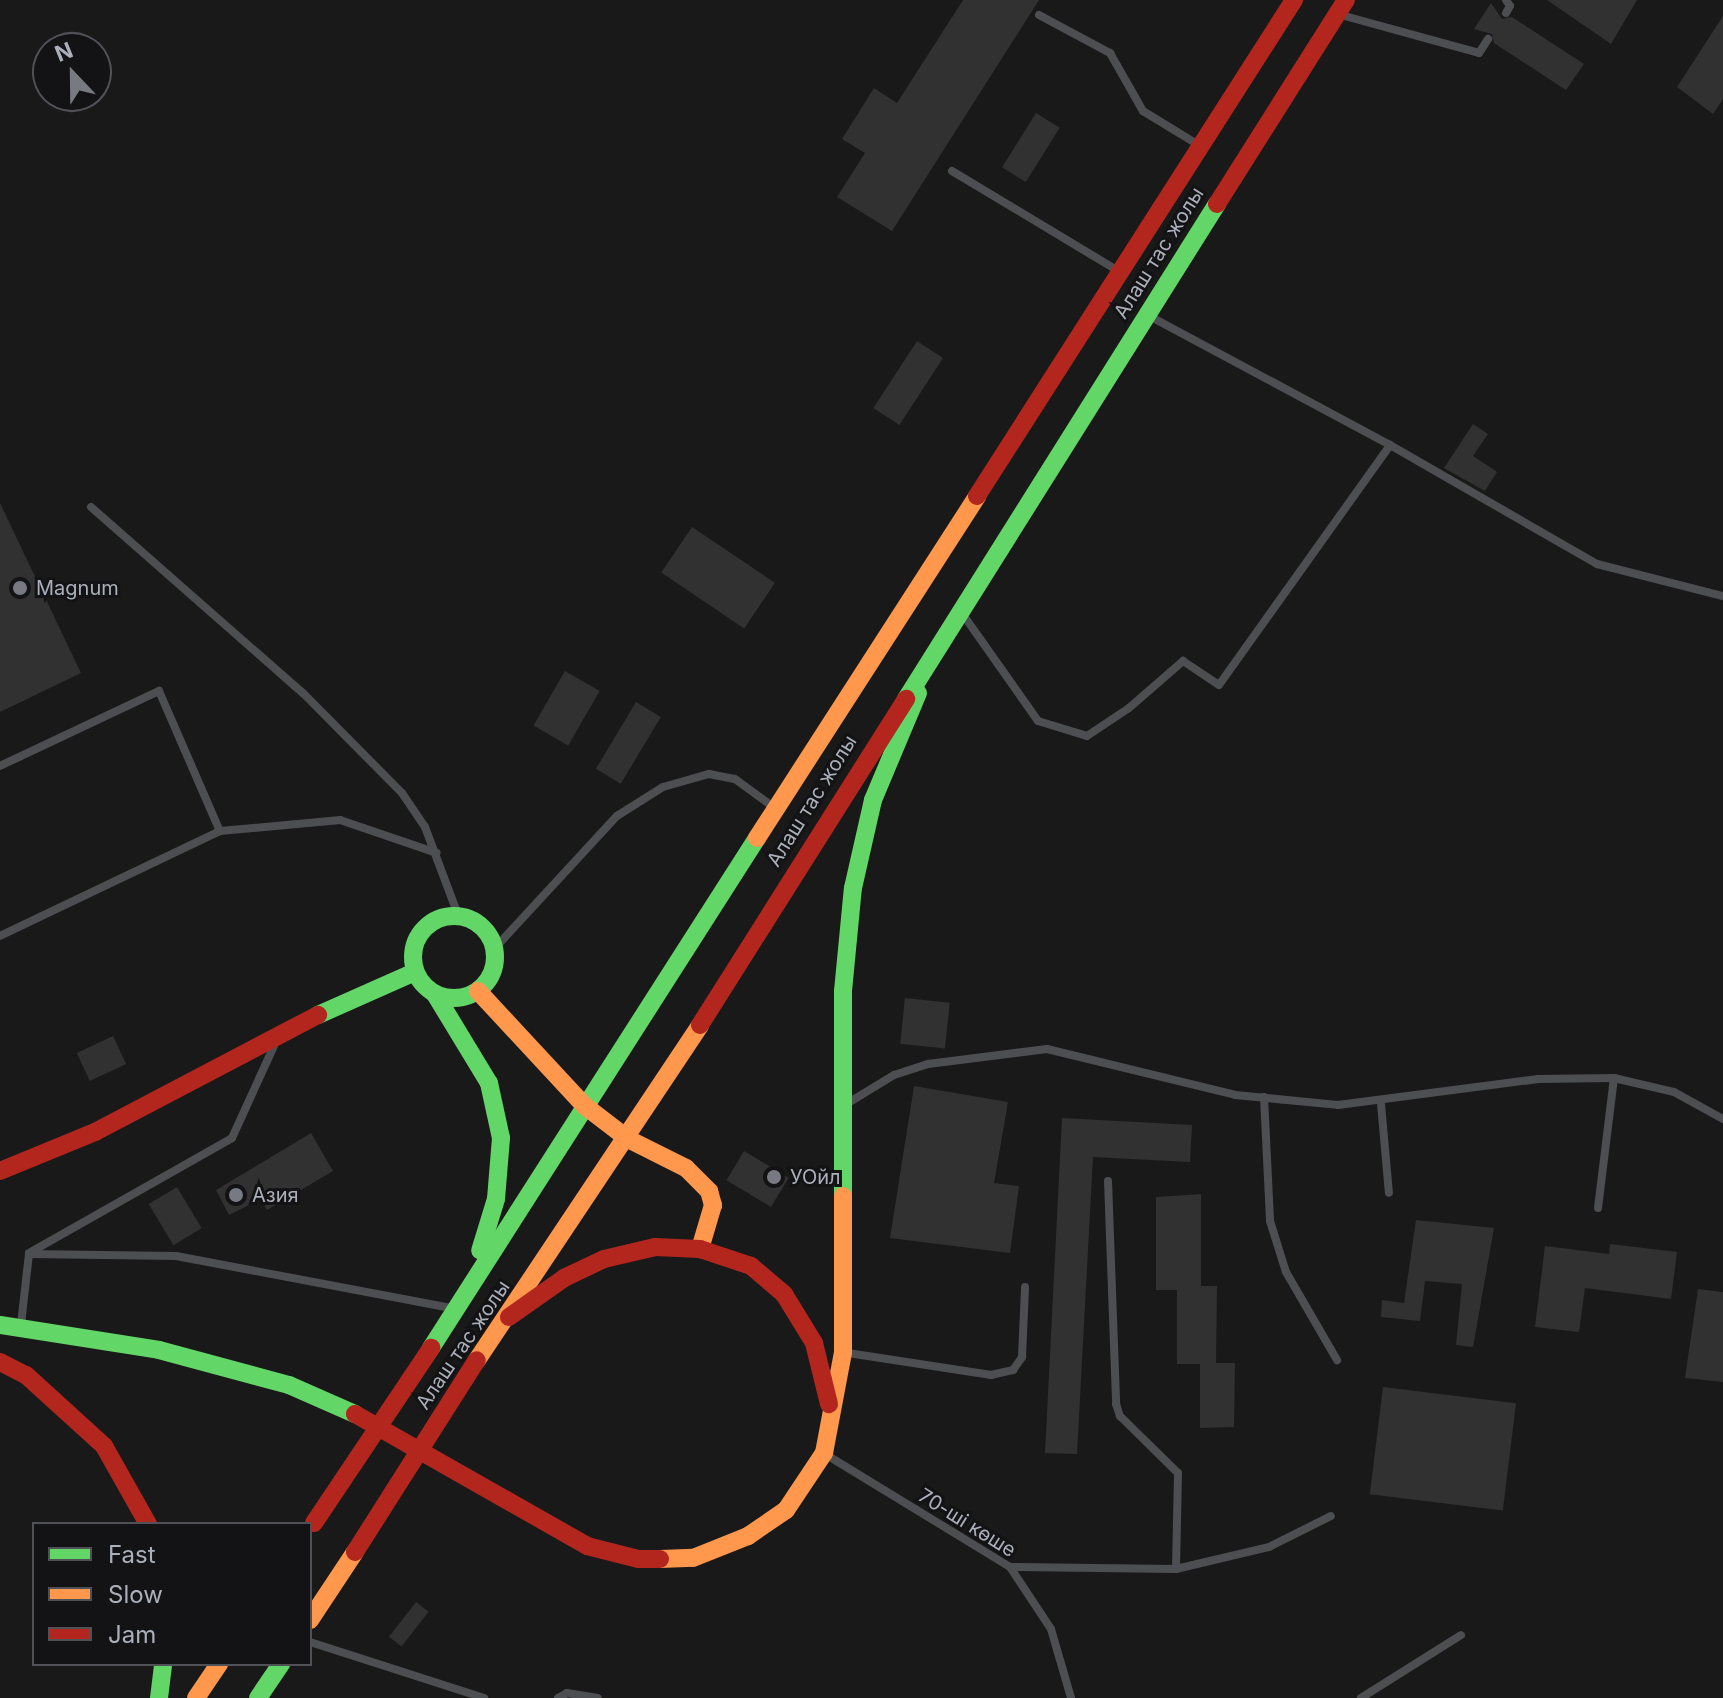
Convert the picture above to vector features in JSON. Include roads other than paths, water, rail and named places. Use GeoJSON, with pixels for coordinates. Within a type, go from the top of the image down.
{"type":"FeatureCollection","features":[{"type":"Feature","properties":{"kind":"main road","name":"Алаш тас жолы"},"geometry":{"type":"LineString","coordinates":[[312,1526],[431,1348],[1121,272],[1291,1]]}},
{"type":"Feature","properties":{"kind":"main road","name":"Алаш тас жолы"},"geometry":{"type":"LineString","coordinates":[[312,1617],[477,1360],[628,1139],[948,624],[1341,7]]}},
{"type":"Feature","properties":{"kind":"main road"},"geometry":{"type":"LineString","coordinates":[[0,1325],[159,1350],[289,1385],[364,1418],[525,1515],[587,1546],[638,1559],[693,1558],[748,1536],[786,1510],[824,1453],[830,1406],[843,1352],[843,991],[853,888],[873,800],[948,624]]}},
{"type":"Feature","properties":{"kind":"main road"},"geometry":{"type":"LineString","coordinates":[[435,994],[457,998],[478,991],[493,972],[495,948],[481,925],[458,915],[431,922],[420,932],[412,958],[415,972],[435,994],[489,1083],[501,1138],[496,1199],[470,1285]]}},
{"type":"Feature","properties":{"kind":"main road"},"geometry":{"type":"LineString","coordinates":[[0,1171],[95,1132],[364,991],[415,972]]}},
{"type":"Feature","properties":{"kind":"main road"},"geometry":{"type":"LineString","coordinates":[[478,991],[585,1106],[628,1139],[686,1168],[709,1191],[713,1205],[700,1249]]}},
{"type":"Feature","properties":{"kind":"main road"},"geometry":{"type":"LineString","coordinates":[[509,1317],[564,1278],[604,1259],[655,1247],[700,1249],[751,1266],[784,1294],[814,1343],[830,1406]]}},
{"type":"Feature","properties":{"kind":"main road"},"geometry":{"type":"LineString","coordinates":[[0,1362],[36,1384],[104,1446],[139,1500],[147,1522]]}},
{"type":"Feature","properties":{"kind":"main road"},"geometry":{"type":"LineString","coordinates":[[159,1698],[163,1666]]}},
{"type":"Feature","properties":{"kind":"main road"},"geometry":{"type":"LineString","coordinates":[[196,1698],[218,1666]]}},
{"type":"Feature","properties":{"kind":"main road"},"geometry":{"type":"LineString","coordinates":[[258,1698],[280,1666]]}},
{"type":"Feature","properties":{"kind":"lane"},"geometry":{"type":"LineString","coordinates":[[1506,0],[1510,6],[1506,13]]}},
{"type":"Feature","properties":{"kind":"lane"},"geometry":{"type":"LineString","coordinates":[[1341,7],[1479,53],[1488,39]]}},
{"type":"Feature","properties":{"kind":"lane"},"geometry":{"type":"LineString","coordinates":[[1039,15],[1110,53],[1143,111],[1201,146]]}},
{"type":"Feature","properties":{"kind":"lane"},"geometry":{"type":"LineString","coordinates":[[952,171],[1121,272]]}},
{"type":"Feature","properties":{"kind":"lane"},"geometry":{"type":"LineString","coordinates":[[1147,315],[1390,445],[1597,564],[1723,596]]}},
{"type":"Feature","properties":{"kind":"lane"},"geometry":{"type":"LineString","coordinates":[[959,607],[1038,721],[1087,736],[1129,708],[1183,661],[1219,685],[1390,445]]}},
{"type":"Feature","properties":{"kind":"lane"},"geometry":{"type":"LineString","coordinates":[[91,507],[303,693],[402,793],[437,853],[458,915]]}},
{"type":"Feature","properties":{"kind":"lane"},"geometry":{"type":"LineString","coordinates":[[0,766],[159,691],[220,831]]}},
{"type":"Feature","properties":{"kind":"lane"},"geometry":{"type":"LineString","coordinates":[[495,948],[617,816],[663,787],[709,774],[735,779],[776,809]]}},
{"type":"Feature","properties":{"kind":"lane"},"geometry":{"type":"LineString","coordinates":[[0,936],[220,831],[340,820],[437,853]]}},
{"type":"Feature","properties":{"kind":"lane"},"geometry":{"type":"LineString","coordinates":[[29,1254],[232,1138],[278,1037]]}},
{"type":"Feature","properties":{"kind":"lane"},"geometry":{"type":"LineString","coordinates":[[844,1106],[894,1075],[928,1064],[1047,1049],[1264,1097],[1338,1105],[1381,1104],[1538,1079],[1614,1078],[1674,1092],[1723,1119]]}},
{"type":"Feature","properties":{"kind":"lane"},"geometry":{"type":"LineString","coordinates":[[1598,1208],[1614,1078]]}},
{"type":"Feature","properties":{"kind":"lane"},"geometry":{"type":"LineString","coordinates":[[1264,1097],[1270,1221],[1286,1272],[1337,1360]]}},
{"type":"Feature","properties":{"kind":"lane"},"geometry":{"type":"LineString","coordinates":[[1381,1104],[1389,1193]]}},
{"type":"Feature","properties":{"kind":"lane"},"geometry":{"type":"LineString","coordinates":[[1108,1181],[1116,1404],[1120,1416],[1178,1473],[1176,1569]]}},
{"type":"Feature","properties":{"kind":"lane"},"geometry":{"type":"LineString","coordinates":[[29,1254],[176,1256],[455,1309]]}},
{"type":"Feature","properties":{"kind":"lane"},"geometry":{"type":"LineString","coordinates":[[21,1329],[29,1254]]}},
{"type":"Feature","properties":{"kind":"lane"},"geometry":{"type":"LineString","coordinates":[[843,1352],[991,1375],[1013,1370],[1022,1357],[1025,1287]]}},
{"type":"Feature","properties":{"kind":"lane","name":"70-ші көше"},"geometry":{"type":"LineString","coordinates":[[824,1453],[1010,1567],[1051,1629],[1071,1698]]}},
{"type":"Feature","properties":{"kind":"lane"},"geometry":{"type":"LineString","coordinates":[[1010,1567],[1176,1569],[1269,1547],[1331,1516]]}},
{"type":"Feature","properties":{"kind":"lane"},"geometry":{"type":"LineString","coordinates":[[1361,1698],[1461,1635]]}},
{"type":"Feature","properties":{"kind":"lane"},"geometry":{"type":"LineString","coordinates":[[312,1643],[484,1698]]}},
{"type":"Feature","properties":{"kind":"lane"},"geometry":{"type":"LineString","coordinates":[[558,1698],[567,1693],[598,1698]]}},
{"type":"Feature","properties":{"kind":"place","name":"Magnum"},"geometry":{"type":"Point","coordinates":[20,588]}},
{"type":"Feature","properties":{"kind":"place","name":"УОйл"},"geometry":{"type":"Point","coordinates":[774,1177]}},
{"type":"Feature","properties":{"kind":"place","name":"Азия"},"geometry":{"type":"Point","coordinates":[236,1195]}}]}
